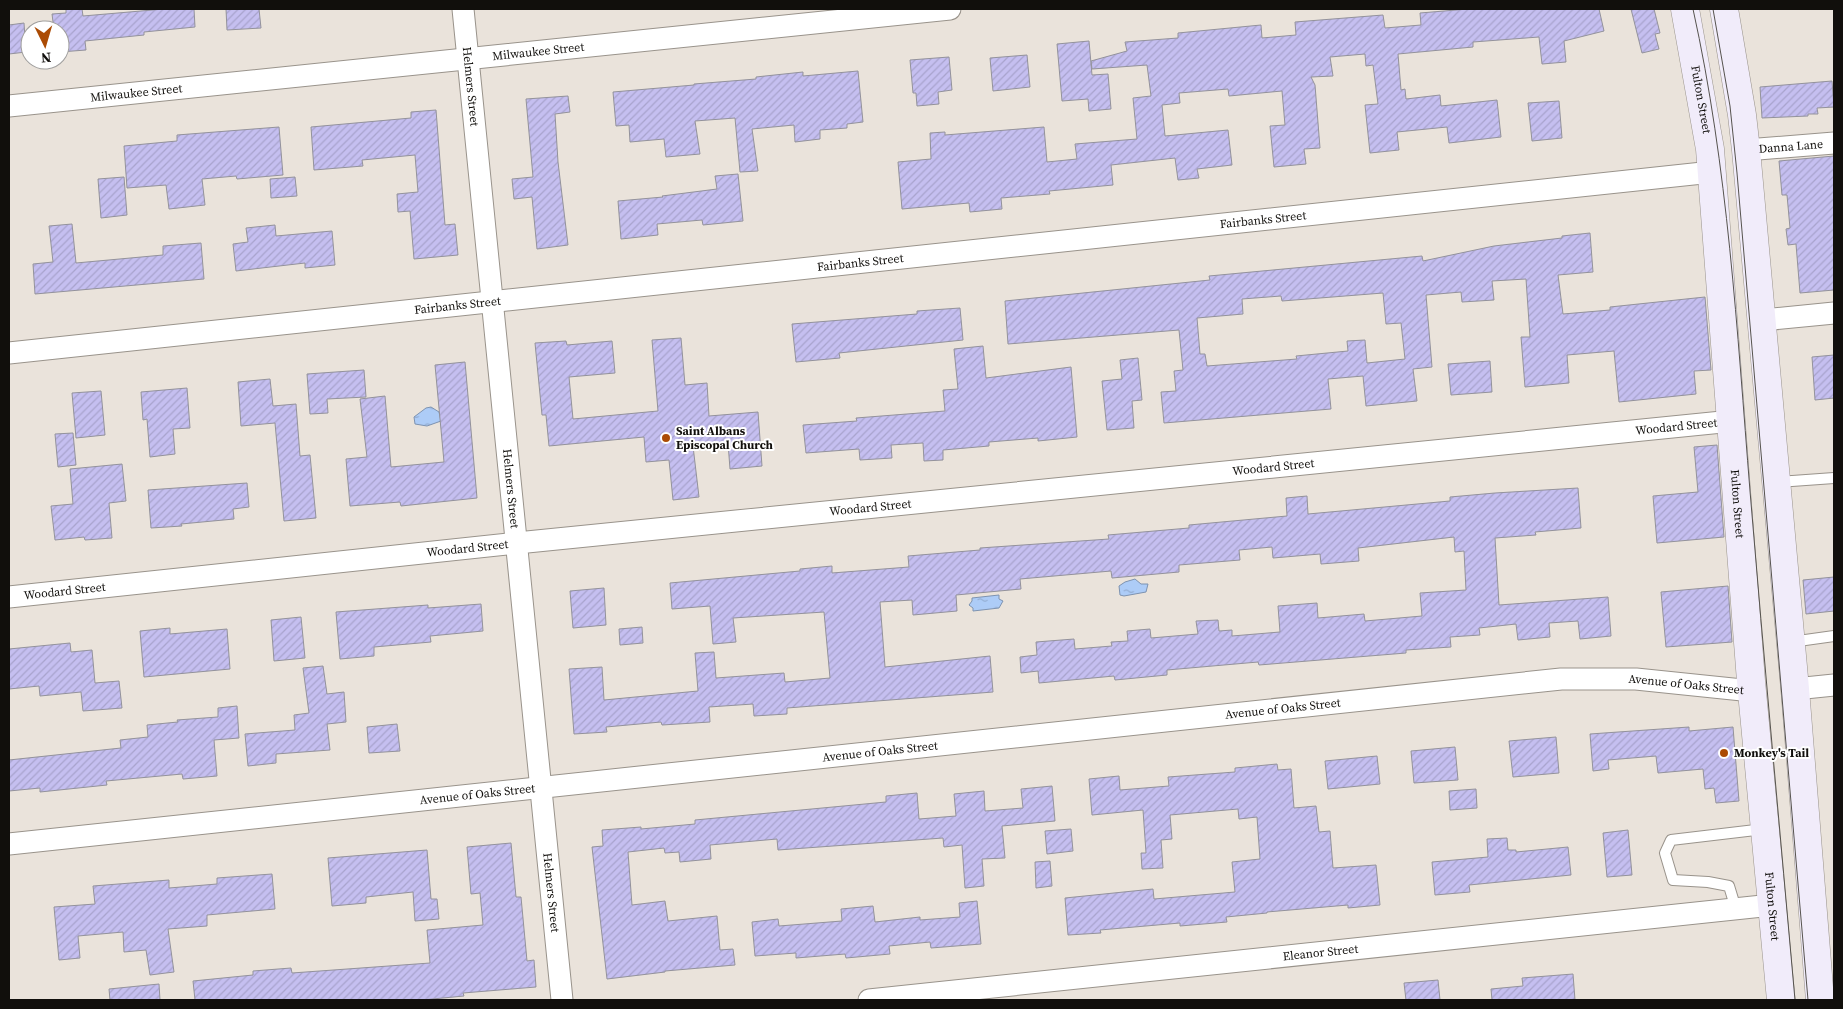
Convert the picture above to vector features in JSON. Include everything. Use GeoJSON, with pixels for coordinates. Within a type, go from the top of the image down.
{"type":"FeatureCollection","features":[{"type":"Feature","properties":{"kind":"main road","name":"Fulton Street"},"geometry":{"type":"LineString","coordinates":[[1685,9],[1710,149],[1752,691],[1781,1000]]}},
{"type":"Feature","properties":{"kind":"main road"},"geometry":{"type":"LineString","coordinates":[[1724,9],[1742,115],[1763,320],[1820,1000]]}},
{"type":"Feature","properties":{"kind":"street","name":"Helmers Street"},"geometry":{"type":"LineString","coordinates":[[463,9],[562,1000]]}},
{"type":"Feature","properties":{"kind":"street","name":"Milwaukee Street"},"geometry":{"type":"LineString","coordinates":[[9,106],[950,9]]}},
{"type":"Feature","properties":{"kind":"street","name":"Danna Lane"},"geometry":{"type":"LineString","coordinates":[[1746,150],[1834,143]]}},
{"type":"Feature","properties":{"kind":"street","name":"Fairbanks Street"},"geometry":{"type":"LineString","coordinates":[[9,353],[1712,172]]}},
{"type":"Feature","properties":{"kind":"street"},"geometry":{"type":"LineString","coordinates":[[1763,320],[1834,313]]}},
{"type":"Feature","properties":{"kind":"street","name":"Woodard Street"},"geometry":{"type":"LineString","coordinates":[[9,597],[1732,421]]}},
{"type":"Feature","properties":{"kind":"street","name":"Avenue of Oaks Street"},"geometry":{"type":"LineString","coordinates":[[9,844],[1561,679],[1636,679],[1752,691]]}},
{"type":"Feature","properties":{"kind":"street"},"geometry":{"type":"LineString","coordinates":[[1795,689],[1834,685]]}},
{"type":"Feature","properties":{"kind":"street","name":"Eleanor Street"},"geometry":{"type":"LineString","coordinates":[[869,1000],[1772,905]]}},
{"type":"Feature","properties":{"kind":"lane"},"geometry":{"type":"LineString","coordinates":[[1776,482],[1834,478]]}},
{"type":"Feature","properties":{"kind":"lane"},"geometry":{"type":"LineString","coordinates":[[1790,642],[1834,636]]}},
{"type":"Feature","properties":{"kind":"lane"},"geometry":{"type":"LineString","coordinates":[[1736,909],[1729,886],[1708,882],[1673,880],[1665,852],[1672,840],[1765,829]]}},
{"type":"Feature","properties":{"kind":"water"},"geometry":{"type":"Polygon","coordinates":[[[431,407],[439,412],[441,421],[427,426],[415,424],[414,417],[426,408],[431,407]]]}},
{"type":"Feature","properties":{"kind":"water"},"geometry":{"type":"Polygon","coordinates":[[[1135,579],[1141,584],[1148,584],[1146,592],[1120,595],[1119,586],[1135,579]]]}},
{"type":"Feature","properties":{"kind":"water"},"geometry":{"type":"Polygon","coordinates":[[[999,595],[999,599],[1003,601],[999,608],[973,611],[973,608],[969,605],[972,598],[999,595]]]}},
{"type":"Feature","properties":{"kind":"building"},"geometry":{"type":"Polygon","coordinates":[[[66,9],[82,9],[83,16],[164,9],[194,9],[195,27],[85,41],[86,50],[70,51],[70,20],[53,20],[52,14],[66,13],[66,9]]]}},
{"type":"Feature","properties":{"kind":"building"},"geometry":{"type":"Polygon","coordinates":[[[226,9],[259,9],[261,28],[227,30],[226,9]]]}},
{"type":"Feature","properties":{"kind":"building"},"geometry":{"type":"Polygon","coordinates":[[[1468,9],[1599,9],[1604,31],[1564,41],[1566,62],[1542,64],[1539,37],[1473,42],[1473,47],[1398,54],[1401,90],[1405,89],[1406,99],[1440,95],[1441,106],[1497,100],[1501,137],[1449,143],[1447,127],[1397,132],[1399,150],[1370,153],[1365,105],[1378,104],[1373,65],[1366,66],[1365,54],[1330,57],[1333,76],[1311,77],[1315,85],[1320,148],[1304,149],[1306,164],[1274,167],[1270,126],[1285,125],[1282,91],[1229,96],[1228,89],[1179,93],[1180,103],[1162,105],[1165,136],[1228,130],[1232,165],[1197,169],[1199,178],[1178,180],[1175,158],[1111,165],[1113,185],[1049,191],[1050,194],[1001,198],[1002,209],[970,212],[969,203],[902,209],[898,162],[931,159],[930,133],[945,132],[945,135],[1044,127],[1047,162],[1077,159],[1075,144],[1137,139],[1133,98],[1151,96],[1147,65],[1092,69],[1091,61],[1127,51],[1125,42],[1178,38],[1178,33],[1261,25],[1262,38],[1296,35],[1295,22],[1383,15],[1385,28],[1421,25],[1420,13],[1468,9]]]}},
{"type":"Feature","properties":{"kind":"building"},"geometry":{"type":"Polygon","coordinates":[[[1631,9],[1654,9],[1660,33],[1655,34],[1659,49],[1642,53],[1631,9]]]}},
{"type":"Feature","properties":{"kind":"building"},"geometry":{"type":"Polygon","coordinates":[[[20,24],[20,53],[9,54],[9,25],[20,24]]]}},
{"type":"Feature","properties":{"kind":"building"},"geometry":{"type":"Polygon","coordinates":[[[1089,41],[1092,75],[1108,74],[1111,109],[1089,111],[1088,99],[1062,101],[1057,44],[1089,41]]]}},
{"type":"Feature","properties":{"kind":"building"},"geometry":{"type":"Polygon","coordinates":[[[1027,55],[1030,87],[993,91],[990,58],[1027,55]]]}},
{"type":"Feature","properties":{"kind":"building"},"geometry":{"type":"Polygon","coordinates":[[[949,57],[952,90],[938,92],[939,104],[917,106],[916,93],[913,93],[910,60],[949,57]]]}},
{"type":"Feature","properties":{"kind":"building"},"geometry":{"type":"Polygon","coordinates":[[[858,71],[863,122],[847,124],[847,128],[820,130],[820,139],[795,142],[794,125],[752,129],[758,171],[740,172],[735,118],[695,121],[700,154],[666,157],[664,139],[630,142],[629,125],[616,126],[613,92],[756,79],[756,77],[803,72],[803,76],[858,71]]]}},
{"type":"Feature","properties":{"kind":"building"},"geometry":{"type":"Polygon","coordinates":[[[1832,81],[1834,107],[1817,108],[1818,114],[1808,114],[1808,116],[1762,118],[1760,87],[1832,81]]]}},
{"type":"Feature","properties":{"kind":"building"},"geometry":{"type":"Polygon","coordinates":[[[568,96],[570,112],[555,114],[558,162],[568,245],[537,249],[532,197],[514,199],[512,179],[533,177],[526,99],[568,96]]]}},
{"type":"Feature","properties":{"kind":"building"},"geometry":{"type":"Polygon","coordinates":[[[1559,101],[1562,138],[1532,141],[1528,103],[1559,101]]]}},
{"type":"Feature","properties":{"kind":"building"},"geometry":{"type":"Polygon","coordinates":[[[436,110],[445,225],[455,224],[458,255],[414,259],[410,211],[398,212],[397,194],[418,192],[415,155],[362,160],[363,166],[314,170],[311,127],[411,118],[411,112],[436,110]]]}},
{"type":"Feature","properties":{"kind":"building"},"geometry":{"type":"Polygon","coordinates":[[[279,127],[283,175],[237,179],[236,176],[202,179],[205,205],[169,209],[166,185],[127,188],[124,146],[177,141],[177,135],[279,127]]]}},
{"type":"Feature","properties":{"kind":"building"},"geometry":{"type":"Polygon","coordinates":[[[1834,156],[1834,290],[1800,293],[1796,244],[1788,245],[1786,229],[1790,228],[1787,195],[1782,195],[1779,161],[1834,156]]]}},
{"type":"Feature","properties":{"kind":"building"},"geometry":{"type":"Polygon","coordinates":[[[738,174],[743,221],[703,225],[702,220],[657,224],[658,235],[621,239],[618,201],[717,189],[715,176],[738,174]]]}},
{"type":"Feature","properties":{"kind":"building"},"geometry":{"type":"Polygon","coordinates":[[[124,177],[127,215],[101,218],[98,179],[124,177]]]}},
{"type":"Feature","properties":{"kind":"building"},"geometry":{"type":"Polygon","coordinates":[[[295,177],[297,196],[271,198],[270,179],[295,177]]]}},
{"type":"Feature","properties":{"kind":"building"},"geometry":{"type":"Polygon","coordinates":[[[72,224],[76,263],[163,255],[163,246],[201,243],[204,279],[35,294],[33,264],[53,262],[49,226],[72,224]]]}},
{"type":"Feature","properties":{"kind":"building"},"geometry":{"type":"Polygon","coordinates":[[[275,225],[276,236],[332,231],[335,265],[305,268],[305,263],[236,271],[233,244],[248,242],[246,228],[275,225]]]}},
{"type":"Feature","properties":{"kind":"building"},"geometry":{"type":"Polygon","coordinates":[[[1590,233],[1593,272],[1558,275],[1563,314],[1610,310],[1610,307],[1705,297],[1711,370],[1694,371],[1696,394],[1619,402],[1614,351],[1567,355],[1569,383],[1525,387],[1521,337],[1530,337],[1526,279],[1492,281],[1494,300],[1462,302],[1461,292],[1426,295],[1432,367],[1413,369],[1417,401],[1366,406],[1363,376],[1328,379],[1331,409],[1164,423],[1161,392],[1176,391],[1174,371],[1183,370],[1179,330],[1008,344],[1005,301],[1210,280],[1209,276],[1422,256],[1423,261],[1494,246],[1562,238],[1562,236],[1590,233]],[[1383,293],[1282,301],[1281,296],[1242,299],[1243,314],[1197,318],[1200,354],[1205,354],[1207,366],[1297,359],[1296,356],[1348,351],[1347,341],[1365,340],[1367,363],[1405,359],[1401,323],[1386,324],[1383,293]]]}},
{"type":"Feature","properties":{"kind":"building"},"geometry":{"type":"Polygon","coordinates":[[[960,308],[963,340],[839,353],[840,358],[796,362],[792,324],[917,314],[917,311],[960,308]]]}},
{"type":"Feature","properties":{"kind":"building"},"geometry":{"type":"Polygon","coordinates":[[[681,338],[685,385],[707,383],[709,416],[758,412],[762,466],[730,469],[728,443],[693,446],[699,497],[673,500],[669,460],[646,462],[644,437],[549,446],[546,415],[542,415],[535,343],[566,341],[567,345],[612,341],[615,373],[569,377],[573,419],[658,411],[652,340],[681,338]]]}},
{"type":"Feature","properties":{"kind":"building"},"geometry":{"type":"Polygon","coordinates":[[[983,346],[986,378],[1071,367],[1077,437],[1038,441],[1038,438],[989,442],[989,446],[943,450],[943,460],[924,461],[923,443],[891,445],[892,458],[860,460],[859,449],[806,453],[803,425],[857,421],[856,418],[945,411],[943,390],[958,389],[954,349],[983,346]]]}},
{"type":"Feature","properties":{"kind":"building"},"geometry":{"type":"Polygon","coordinates":[[[1834,355],[1834,398],[1815,400],[1812,357],[1834,355]]]}},
{"type":"Feature","properties":{"kind":"building"},"geometry":{"type":"Polygon","coordinates":[[[1138,358],[1142,400],[1132,401],[1134,428],[1107,430],[1102,381],[1122,379],[1120,360],[1138,358]]]}},
{"type":"Feature","properties":{"kind":"building"},"geometry":{"type":"Polygon","coordinates":[[[1490,361],[1492,392],[1451,395],[1448,364],[1490,361]]]}},
{"type":"Feature","properties":{"kind":"building"},"geometry":{"type":"Polygon","coordinates":[[[465,362],[477,498],[401,506],[400,502],[350,506],[346,459],[367,457],[360,399],[385,396],[391,467],[444,462],[435,365],[465,362]]]}},
{"type":"Feature","properties":{"kind":"building"},"geometry":{"type":"Polygon","coordinates":[[[364,370],[366,397],[327,399],[328,413],[310,414],[307,374],[364,370]]]}},
{"type":"Feature","properties":{"kind":"building"},"geometry":{"type":"Polygon","coordinates":[[[270,379],[273,406],[296,404],[300,456],[310,455],[316,518],[284,521],[275,423],[241,426],[238,382],[270,379]]]}},
{"type":"Feature","properties":{"kind":"building"},"geometry":{"type":"Polygon","coordinates":[[[187,388],[190,428],[173,429],[175,454],[150,457],[147,419],[143,420],[141,392],[187,388]]]}},
{"type":"Feature","properties":{"kind":"building"},"geometry":{"type":"Polygon","coordinates":[[[101,391],[105,435],[76,438],[72,393],[101,391]]]}},
{"type":"Feature","properties":{"kind":"building"},"geometry":{"type":"Polygon","coordinates":[[[73,433],[76,465],[58,467],[55,434],[73,433]]]}},
{"type":"Feature","properties":{"kind":"building"},"geometry":{"type":"Polygon","coordinates":[[[1717,445],[1724,537],[1657,543],[1653,496],[1698,492],[1694,447],[1717,445]]]}},
{"type":"Feature","properties":{"kind":"building"},"geometry":{"type":"Polygon","coordinates":[[[122,464],[126,501],[109,503],[112,538],[85,540],[84,537],[55,540],[51,506],[73,504],[70,469],[122,464]]]}},
{"type":"Feature","properties":{"kind":"building"},"geometry":{"type":"Polygon","coordinates":[[[247,483],[249,507],[233,509],[234,519],[151,528],[148,490],[247,483]]]}},
{"type":"Feature","properties":{"kind":"building"},"geometry":{"type":"Polygon","coordinates":[[[1578,488],[1581,528],[1535,532],[1536,535],[1495,538],[1499,605],[1608,597],[1611,636],[1580,639],[1578,621],[1549,623],[1550,637],[1518,640],[1516,624],[1479,628],[1480,635],[1450,637],[1451,647],[1406,650],[1406,653],[1259,665],[1258,662],[1167,670],[1167,675],[1115,680],[1114,676],[1039,683],[1038,671],[1021,673],[1020,657],[1037,655],[1036,642],[1074,639],[1075,649],[1112,646],[1111,642],[1128,641],[1127,631],[1150,629],[1151,638],[1198,634],[1196,621],[1218,620],[1219,631],[1232,630],[1232,636],[1280,632],[1278,606],[1317,603],[1318,618],[1364,614],[1365,621],[1422,616],[1420,593],[1466,590],[1464,551],[1455,552],[1454,537],[1358,548],[1359,561],[1321,564],[1320,554],[1273,558],[1272,547],[1239,550],[1240,560],[1179,565],[1179,572],[1112,578],[1111,571],[1020,579],[1021,589],[956,595],[957,611],[913,615],[912,600],[880,602],[885,667],[990,656],[993,692],[787,708],[787,714],[754,716],[753,704],[709,707],[710,722],[662,725],[661,722],[606,727],[607,732],[574,734],[569,669],[602,667],[604,700],[698,691],[695,653],[714,652],[716,678],[784,673],[785,682],[830,678],[824,612],[733,618],[736,642],[713,644],[710,606],[672,609],[670,583],[800,571],[800,569],[832,566],[832,573],[909,567],[908,556],[980,550],[980,548],[1109,539],[1108,535],[1189,528],[1189,525],[1287,516],[1286,498],[1307,496],[1308,514],[1450,501],[1450,497],[1578,488]]]}},
{"type":"Feature","properties":{"kind":"building"},"geometry":{"type":"Polygon","coordinates":[[[1834,577],[1834,611],[1806,614],[1803,580],[1834,577]]]}},
{"type":"Feature","properties":{"kind":"building"},"geometry":{"type":"Polygon","coordinates":[[[1728,586],[1732,642],[1666,647],[1661,592],[1728,586]]]}},
{"type":"Feature","properties":{"kind":"building"},"geometry":{"type":"Polygon","coordinates":[[[604,588],[606,625],[573,628],[570,591],[604,588]]]}},
{"type":"Feature","properties":{"kind":"building"},"geometry":{"type":"Polygon","coordinates":[[[481,604],[483,631],[430,636],[431,642],[374,647],[374,656],[340,659],[336,612],[428,605],[428,608],[481,604]]]}},
{"type":"Feature","properties":{"kind":"building"},"geometry":{"type":"Polygon","coordinates":[[[301,617],[305,658],[274,661],[271,620],[301,617]]]}},
{"type":"Feature","properties":{"kind":"building"},"geometry":{"type":"Polygon","coordinates":[[[642,627],[643,643],[620,645],[619,629],[642,627]]]}},
{"type":"Feature","properties":{"kind":"building"},"geometry":{"type":"Polygon","coordinates":[[[170,628],[170,634],[227,629],[230,669],[144,677],[140,631],[170,628]]]}},
{"type":"Feature","properties":{"kind":"building"},"geometry":{"type":"Polygon","coordinates":[[[70,643],[71,652],[92,650],[95,683],[119,681],[122,708],[83,711],[81,692],[40,696],[39,686],[9,689],[9,649],[70,643]]]}},
{"type":"Feature","properties":{"kind":"building"},"geometry":{"type":"Polygon","coordinates":[[[323,666],[327,694],[344,692],[346,722],[327,724],[330,750],[276,754],[276,763],[248,766],[245,734],[295,730],[294,715],[309,713],[303,668],[323,666]]]}},
{"type":"Feature","properties":{"kind":"building"},"geometry":{"type":"Polygon","coordinates":[[[237,706],[239,738],[214,740],[217,776],[183,779],[182,774],[106,781],[107,785],[40,792],[40,788],[9,791],[9,760],[121,748],[120,740],[148,737],[147,725],[178,722],[177,720],[218,717],[218,708],[237,706]]]}},
{"type":"Feature","properties":{"kind":"building"},"geometry":{"type":"Polygon","coordinates":[[[397,724],[400,751],[369,753],[367,727],[397,724]]]}},
{"type":"Feature","properties":{"kind":"building"},"geometry":{"type":"Polygon","coordinates":[[[1689,727],[1689,731],[1733,727],[1739,801],[1716,803],[1714,788],[1705,789],[1703,769],[1658,773],[1656,756],[1608,760],[1609,769],[1593,771],[1590,734],[1689,727]]]}},
{"type":"Feature","properties":{"kind":"building"},"geometry":{"type":"Polygon","coordinates":[[[1556,737],[1559,773],[1513,777],[1509,741],[1556,737]]]}},
{"type":"Feature","properties":{"kind":"building"},"geometry":{"type":"Polygon","coordinates":[[[1455,747],[1458,780],[1414,783],[1411,751],[1455,747]]]}},
{"type":"Feature","properties":{"kind":"building"},"geometry":{"type":"Polygon","coordinates":[[[1377,756],[1380,784],[1328,789],[1325,761],[1377,756]]]}},
{"type":"Feature","properties":{"kind":"building"},"geometry":{"type":"Polygon","coordinates":[[[1277,764],[1278,770],[1291,769],[1294,808],[1316,806],[1319,832],[1330,831],[1333,868],[1376,865],[1380,905],[1348,908],[1348,905],[1267,912],[1226,917],[1227,922],[1180,926],[1180,923],[1100,930],[1101,933],[1068,935],[1065,898],[1153,889],[1154,899],[1235,892],[1232,862],[1260,859],[1257,817],[1239,819],[1238,809],[1170,815],[1172,839],[1161,840],[1163,868],[1142,869],[1141,853],[1146,853],[1143,810],[1092,815],[1089,779],[1119,776],[1120,790],[1169,786],[1168,777],[1235,772],[1235,768],[1277,764]]]}},
{"type":"Feature","properties":{"kind":"building"},"geometry":{"type":"Polygon","coordinates":[[[1052,786],[1055,821],[1002,826],[1005,858],[982,859],[984,886],[965,888],[962,845],[944,847],[943,838],[778,850],[777,839],[710,845],[711,859],[680,862],[679,852],[665,853],[664,848],[628,852],[632,905],[665,901],[668,921],[717,916],[720,950],[733,949],[735,965],[665,971],[607,979],[592,847],[603,846],[602,830],[641,827],[641,829],[695,824],[695,820],[886,802],[886,796],[917,793],[919,819],[956,816],[954,794],[984,791],[985,811],[1023,808],[1021,789],[1052,786]]]}},
{"type":"Feature","properties":{"kind":"building"},"geometry":{"type":"Polygon","coordinates":[[[1476,789],[1477,808],[1450,810],[1449,791],[1476,789]]]}},
{"type":"Feature","properties":{"kind":"building"},"geometry":{"type":"Polygon","coordinates":[[[1071,829],[1073,851],[1047,854],[1045,831],[1071,829]]]}},
{"type":"Feature","properties":{"kind":"building"},"geometry":{"type":"Polygon","coordinates":[[[1628,830],[1632,875],[1607,877],[1603,833],[1628,830]]]}},
{"type":"Feature","properties":{"kind":"building"},"geometry":{"type":"Polygon","coordinates":[[[1507,838],[1508,850],[1516,850],[1516,852],[1568,847],[1571,875],[1469,885],[1470,892],[1435,895],[1432,862],[1488,857],[1487,839],[1507,838]]]}},
{"type":"Feature","properties":{"kind":"building"},"geometry":{"type":"Polygon","coordinates":[[[511,843],[516,897],[521,897],[527,961],[534,960],[536,987],[463,993],[464,996],[422,1000],[195,1000],[193,981],[253,975],[253,971],[291,968],[292,973],[430,963],[427,930],[483,925],[480,893],[471,894],[467,847],[511,843]]]}},
{"type":"Feature","properties":{"kind":"building"},"geometry":{"type":"Polygon","coordinates":[[[427,850],[431,899],[437,899],[439,919],[415,921],[413,892],[366,897],[366,903],[332,906],[328,858],[427,850]]]}},
{"type":"Feature","properties":{"kind":"building"},"geometry":{"type":"Polygon","coordinates":[[[1050,861],[1052,886],[1036,888],[1035,862],[1050,861]]]}},
{"type":"Feature","properties":{"kind":"building"},"geometry":{"type":"Polygon","coordinates":[[[272,874],[275,909],[207,915],[207,926],[168,929],[174,972],[150,975],[146,950],[124,952],[123,932],[78,936],[80,958],[59,960],[54,907],[95,904],[93,886],[169,880],[169,888],[217,884],[217,878],[272,874]]]}},
{"type":"Feature","properties":{"kind":"building"},"geometry":{"type":"Polygon","coordinates":[[[977,901],[981,944],[931,948],[930,942],[889,946],[890,954],[846,958],[845,954],[796,958],[796,953],[755,956],[752,922],[778,919],[779,926],[842,921],[841,909],[873,906],[875,922],[920,917],[920,920],[960,917],[959,903],[977,901]]]}},
{"type":"Feature","properties":{"kind":"building"},"geometry":{"type":"Polygon","coordinates":[[[1573,974],[1575,1000],[1492,1000],[1491,989],[1523,986],[1522,978],[1573,974]]]}},
{"type":"Feature","properties":{"kind":"building"},"geometry":{"type":"Polygon","coordinates":[[[1438,980],[1440,1000],[1406,1000],[1404,983],[1438,980]]]}},
{"type":"Feature","properties":{"kind":"building"},"geometry":{"type":"Polygon","coordinates":[[[159,984],[160,1000],[110,1000],[109,989],[159,984]]]}},
{"type":"Feature","properties":{"kind":"tram line"},"geometry":{"type":"LineString","coordinates":[[1693,9],[1715,128],[1730,249],[1795,1000]]}},
{"type":"Feature","properties":{"kind":"tram line"},"geometry":{"type":"LineString","coordinates":[[1713,9],[1730,106],[1737,173],[1808,1000]]}},
{"type":"Feature","properties":{"kind":"place","name":"Saint Albans Episcopal Church"},"geometry":{"type":"Point","coordinates":[666,438]}},
{"type":"Feature","properties":{"kind":"place","name":"Monkey's Tail"},"geometry":{"type":"Point","coordinates":[1724,753]}}]}
